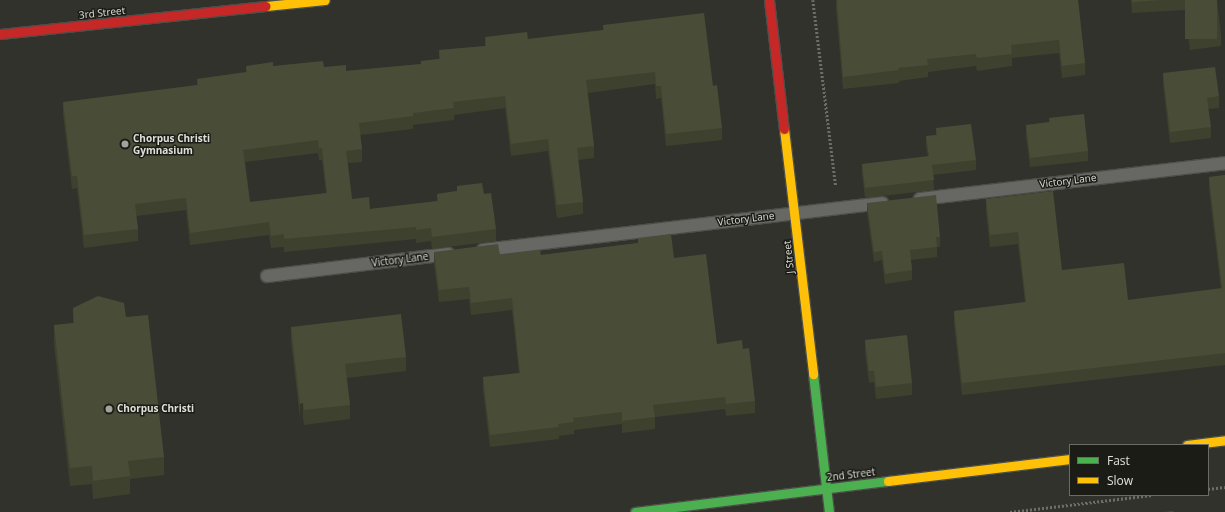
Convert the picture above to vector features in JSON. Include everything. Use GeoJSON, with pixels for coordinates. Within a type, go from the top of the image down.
{"type":"FeatureCollection","features":[{"type":"Feature","properties":{"kind":"street","name":"3rd Street"},"geometry":{"type":"LineString","coordinates":[[0,34],[325,0]]}},
{"type":"Feature","properties":{"kind":"street","name":"J Street"},"geometry":{"type":"LineString","coordinates":[[769,0],[795,214],[828,512]]}},
{"type":"Feature","properties":{"kind":"street"},"geometry":{"type":"LineString","coordinates":[[1195,444],[1225,440]]}},
{"type":"Feature","properties":{"kind":"street","name":"2nd Street"},"geometry":{"type":"LineString","coordinates":[[635,512],[1069,460]]}},
{"type":"Feature","properties":{"kind":"lane","name":"Victory Lane"},"geometry":{"type":"LineString","coordinates":[[910,200],[1225,163]]}},
{"type":"Feature","properties":{"kind":"lane","name":"Victory Lane"},"geometry":{"type":"LineString","coordinates":[[267,276],[894,202]]}},
{"type":"Feature","properties":{"kind":"path"},"geometry":{"type":"LineString","coordinates":[[813,0],[838,208]]}},
{"type":"Feature","properties":{"kind":"path"},"geometry":{"type":"LineString","coordinates":[[1209,489],[1225,487]]}},
{"type":"Feature","properties":{"kind":"path"},"geometry":{"type":"LineString","coordinates":[[1010,512],[1144,496]]}},
{"type":"Feature","properties":{"kind":"building"},"geometry":{"type":"Polygon","coordinates":[[[837,0],[1078,0],[1085,63],[1062,66],[1059,40],[1011,45],[1012,54],[977,58],[976,54],[927,59],[928,65],[898,68],[899,70],[843,77],[837,0]]]}},
{"type":"Feature","properties":{"kind":"building"},"geometry":{"type":"Polygon","coordinates":[[[1132,0],[1162,0],[1132,2],[1132,0]]]}},
{"type":"Feature","properties":{"kind":"building"},"geometry":{"type":"Polygon","coordinates":[[[1185,0],[1217,0],[1217,39],[1185,39],[1185,0]]]}},
{"type":"Feature","properties":{"kind":"building"},"geometry":{"type":"Polygon","coordinates":[[[704,13],[713,86],[717,85],[722,128],[666,134],[661,86],[656,86],[655,72],[586,80],[594,146],[577,148],[583,202],[557,205],[548,139],[511,144],[505,96],[453,102],[454,108],[413,113],[413,116],[359,123],[362,149],[346,151],[352,199],[369,197],[370,209],[438,201],[437,194],[457,191],[457,186],[482,183],[484,194],[491,193],[496,229],[432,237],[431,228],[416,230],[416,227],[284,239],[284,234],[271,236],[269,222],[190,233],[186,198],[135,204],[138,229],[84,235],[77,176],[72,176],[63,102],[198,85],[197,79],[247,72],[246,66],[273,62],[273,66],[323,61],[324,67],[346,65],[346,71],[421,64],[421,61],[440,59],[439,50],[486,46],[485,37],[527,32],[528,39],[604,30],[603,25],[704,13]],[[318,140],[243,150],[250,202],[327,193],[322,148],[319,148],[318,140]]]}},
{"type":"Feature","properties":{"kind":"building"},"geometry":{"type":"Polygon","coordinates":[[[1215,67],[1219,96],[1207,98],[1211,127],[1170,132],[1163,73],[1215,67]]]}},
{"type":"Feature","properties":{"kind":"building"},"geometry":{"type":"Polygon","coordinates":[[[1084,114],[1088,151],[1030,158],[1026,125],[1050,122],[1049,118],[1084,114]]]}},
{"type":"Feature","properties":{"kind":"building"},"geometry":{"type":"Polygon","coordinates":[[[971,124],[976,160],[932,165],[934,180],[865,188],[862,164],[929,156],[926,136],[937,135],[936,128],[971,124]]]}},
{"type":"Feature","properties":{"kind":"building"},"geometry":{"type":"Polygon","coordinates":[[[1225,175],[1225,353],[962,383],[954,311],[1026,302],[1018,232],[990,235],[986,199],[1053,191],[1062,270],[1124,263],[1128,300],[1222,288],[1209,177],[1225,175]]]}},
{"type":"Feature","properties":{"kind":"building"},"geometry":{"type":"Polygon","coordinates":[[[936,195],[940,237],[936,237],[937,247],[910,250],[912,270],[885,274],[882,251],[874,252],[867,203],[936,195]]]}},
{"type":"Feature","properties":{"kind":"building"},"geometry":{"type":"Polygon","coordinates":[[[671,234],[674,258],[706,254],[717,344],[742,340],[743,349],[749,348],[755,401],[726,404],[725,397],[653,405],[655,417],[622,421],[622,412],[573,418],[574,422],[558,424],[559,427],[490,435],[483,377],[520,373],[512,298],[471,303],[469,287],[439,290],[434,252],[498,244],[500,255],[540,250],[541,255],[638,243],[638,239],[671,234]]]}},
{"type":"Feature","properties":{"kind":"building","name":"Chorpus Christi"},"geometry":{"type":"Polygon","coordinates":[[[98,296],[124,303],[126,317],[148,315],[164,457],[128,461],[130,476],[93,481],[92,466],[70,468],[54,325],[74,323],[73,308],[98,296]]]}},
{"type":"Feature","properties":{"kind":"building"},"geometry":{"type":"Polygon","coordinates":[[[401,314],[406,357],[345,364],[350,405],[304,410],[303,403],[300,404],[291,327],[401,314]]]}},
{"type":"Feature","properties":{"kind":"building"},"geometry":{"type":"Polygon","coordinates":[[[907,335],[912,383],[876,387],[874,371],[869,371],[865,340],[907,335]]]}},
{"type":"Feature","properties":{"kind":"traffic: fast"},"geometry":{"type":"LineString","coordinates":[[813,374],[829,512]]}},
{"type":"Feature","properties":{"kind":"traffic: fast"},"geometry":{"type":"LineString","coordinates":[[635,512],[888,481]]}},
{"type":"Feature","properties":{"kind":"traffic: slow"},"geometry":{"type":"LineString","coordinates":[[266,6],[325,0]]}},
{"type":"Feature","properties":{"kind":"traffic: slow"},"geometry":{"type":"LineString","coordinates":[[784,129],[813,374]]}},
{"type":"Feature","properties":{"kind":"traffic: slow"},"geometry":{"type":"LineString","coordinates":[[1195,444],[1225,440]]}},
{"type":"Feature","properties":{"kind":"traffic: slow"},"geometry":{"type":"LineString","coordinates":[[888,481],[1069,459]]}},
{"type":"Feature","properties":{"kind":"traffic: jam"},"geometry":{"type":"LineString","coordinates":[[769,0],[784,129]]}},
{"type":"Feature","properties":{"kind":"traffic: jam"},"geometry":{"type":"LineString","coordinates":[[0,34],[266,6]]}},
{"type":"Feature","properties":{"kind":"place","name":"Chorpus Christi Gymnasium"},"geometry":{"type":"Point","coordinates":[125,144]}},
{"type":"Feature","properties":{"kind":"place","name":"Chorpus Christi"},"geometry":{"type":"Point","coordinates":[109,409]}}]}
